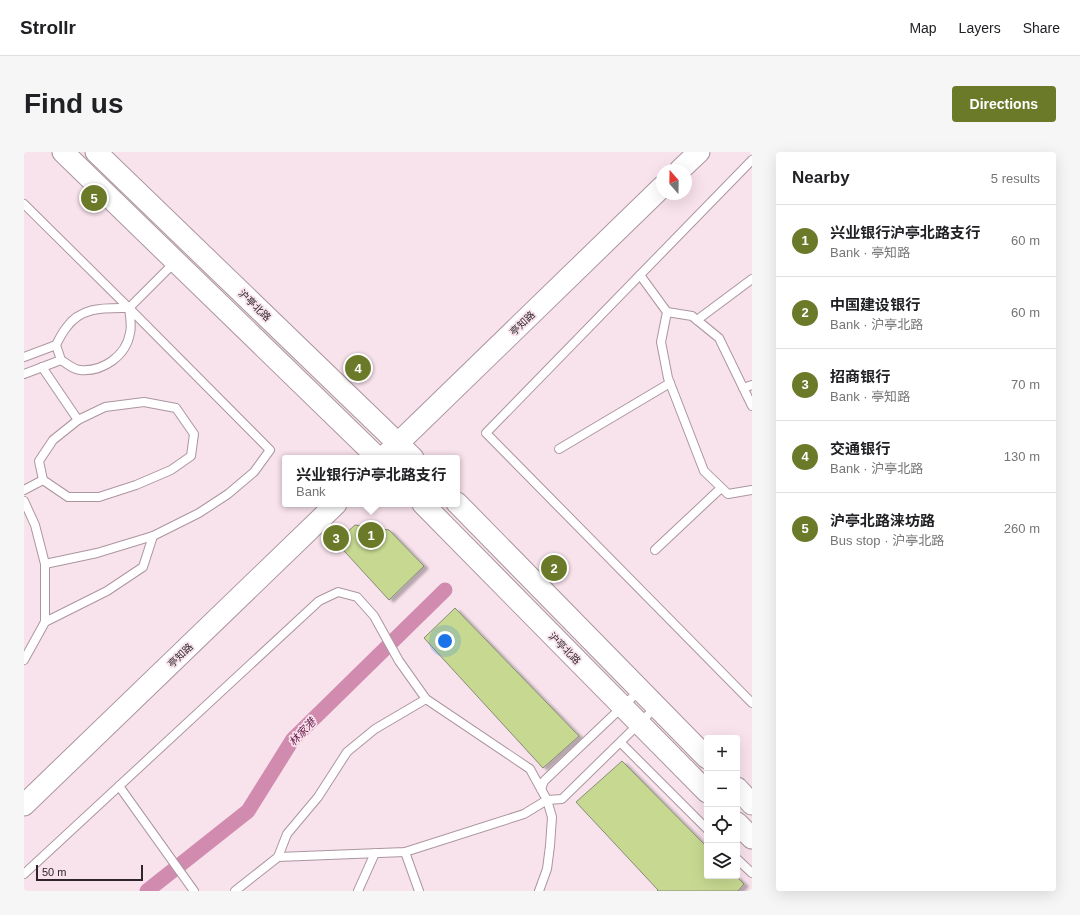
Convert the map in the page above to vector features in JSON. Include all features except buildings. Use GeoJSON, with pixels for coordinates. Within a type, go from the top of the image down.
{"type":"FeatureCollection","features":[{"type":"Feature","properties":{"kind":"street"},"geometry":{"type":"LineString","coordinates":[[63,152],[375,455]]}},
{"type":"Feature","properties":{"kind":"street","name":"沪亭北路"},"geometry":{"type":"LineString","coordinates":[[96,152],[410,455]]}},
{"type":"Feature","properties":{"kind":"street"},"geometry":{"type":"LineString","coordinates":[[686,164],[699,152]]}},
{"type":"Feature","properties":{"kind":"street","name":"亭知路"},"geometry":{"type":"LineString","coordinates":[[386,455],[656,193]]}},
{"type":"Feature","properties":{"kind":"street"},"geometry":{"type":"LineString","coordinates":[[460,506],[704,755]]}},
{"type":"Feature","properties":{"kind":"street","name":"亭知路"},"geometry":{"type":"LineString","coordinates":[[26,800],[333,507]]}},
{"type":"Feature","properties":{"kind":"street","name":"沪亭北路"},"geometry":{"type":"LineString","coordinates":[[426,507],[704,789]]}},
{"type":"Feature","properties":{"kind":"street"},"geometry":{"type":"LineString","coordinates":[[740,791],[752,804]]}},
{"type":"Feature","properties":{"kind":"street"},"geometry":{"type":"LineString","coordinates":[[740,825],[752,838]]}},
{"type":"Feature","properties":{"kind":"lane"},"geometry":{"type":"LineString","coordinates":[[752,160],[486,433],[752,703]]}},
{"type":"Feature","properties":{"kind":"lane"},"geometry":{"type":"LineString","coordinates":[[24,204],[270,450],[254,472],[228,494],[199,513],[153,536],[97,553],[45,564]]}},
{"type":"Feature","properties":{"kind":"lane"},"geometry":{"type":"LineString","coordinates":[[24,357],[56,345],[66,328],[77,316],[101,308],[129,308],[176,262]]}},
{"type":"Feature","properties":{"kind":"lane"},"geometry":{"type":"LineString","coordinates":[[640,275],[667,312],[692,316],[719,338],[752,406]]}},
{"type":"Feature","properties":{"kind":"lane"},"geometry":{"type":"LineString","coordinates":[[697,320],[752,279]]}},
{"type":"Feature","properties":{"kind":"lane"},"geometry":{"type":"LineString","coordinates":[[56,345],[61,360],[79,370],[99,368],[114,361],[126,345],[131,332],[129,308]]}},
{"type":"Feature","properties":{"kind":"lane"},"geometry":{"type":"LineString","coordinates":[[667,312],[661,342],[670,383],[704,471],[728,494],[752,490]]}},
{"type":"Feature","properties":{"kind":"lane"},"geometry":{"type":"LineString","coordinates":[[24,374],[61,360]]}},
{"type":"Feature","properties":{"kind":"lane"},"geometry":{"type":"LineString","coordinates":[[42,367],[78,420]]}},
{"type":"Feature","properties":{"kind":"lane"},"geometry":{"type":"LineString","coordinates":[[559,449],[670,383]]}},
{"type":"Feature","properties":{"kind":"lane"},"geometry":{"type":"LineString","coordinates":[[743,388],[752,385]]}},
{"type":"Feature","properties":{"kind":"lane"},"geometry":{"type":"LineString","coordinates":[[144,402],[176,408],[194,434],[191,456],[171,470],[136,485],[99,497],[68,497],[44,480],[39,462],[53,440],[78,420],[105,407],[144,402]]}},
{"type":"Feature","properties":{"kind":"lane"},"geometry":{"type":"LineString","coordinates":[[24,490],[44,480]]}},
{"type":"Feature","properties":{"kind":"lane"},"geometry":{"type":"LineString","coordinates":[[655,550],[721,488]]}},
{"type":"Feature","properties":{"kind":"lane"},"geometry":{"type":"LineString","coordinates":[[24,501],[35,525],[45,564],[45,622],[24,660]]}},
{"type":"Feature","properties":{"kind":"lane"},"geometry":{"type":"LineString","coordinates":[[45,622],[107,591],[143,567],[153,536]]}},
{"type":"Feature","properties":{"kind":"lane"},"geometry":{"type":"LineString","coordinates":[[24,874],[319,601],[338,592],[358,597],[374,616],[399,661],[426,699],[530,769],[547,800],[552,817],[547,869],[539,891]]}},
{"type":"Feature","properties":{"kind":"lane"},"geometry":{"type":"LineString","coordinates":[[541,789],[544,781],[640,690]]}},
{"type":"Feature","properties":{"kind":"lane"},"geometry":{"type":"LineString","coordinates":[[235,891],[278,857],[287,834],[318,797],[347,752],[375,729],[426,699]]}},
{"type":"Feature","properties":{"kind":"lane"},"geometry":{"type":"LineString","coordinates":[[278,857],[405,852],[524,814],[547,800],[562,799],[657,707]]}},
{"type":"Feature","properties":{"kind":"lane"},"geometry":{"type":"LineString","coordinates":[[624,746],[704,826]]}},
{"type":"Feature","properties":{"kind":"lane"},"geometry":{"type":"LineString","coordinates":[[119,786],[193,889]]}},
{"type":"Feature","properties":{"kind":"lane"},"geometry":{"type":"LineString","coordinates":[[405,852],[419,891]]}},
{"type":"Feature","properties":{"kind":"lane"},"geometry":{"type":"LineString","coordinates":[[358,891],[376,853]]}},
{"type":"Feature","properties":{"kind":"lane"},"geometry":{"type":"LineString","coordinates":[[740,861],[752,873]]}},
{"type":"Feature","properties":{"kind":"waterway","name":"林家港"},"geometry":{"type":"LineString","coordinates":[[147,891],[248,811],[293,739],[445,590]]}},
{"type":"Feature","properties":{"kind":"place","name":"沪亭北路涞坊路"},"geometry":{"type":"Point","coordinates":[94,198]}},
{"type":"Feature","properties":{"kind":"place","name":"交通银行"},"geometry":{"type":"Point","coordinates":[358,368]}},
{"type":"Feature","properties":{"kind":"place","name":"兴业银行沪亭北路支行"},"geometry":{"type":"Point","coordinates":[371,535]}},
{"type":"Feature","properties":{"kind":"place","name":"招商银行"},"geometry":{"type":"Point","coordinates":[336,538]}},
{"type":"Feature","properties":{"kind":"place","name":"中国建设银行"},"geometry":{"type":"Point","coordinates":[554,568]}}]}
